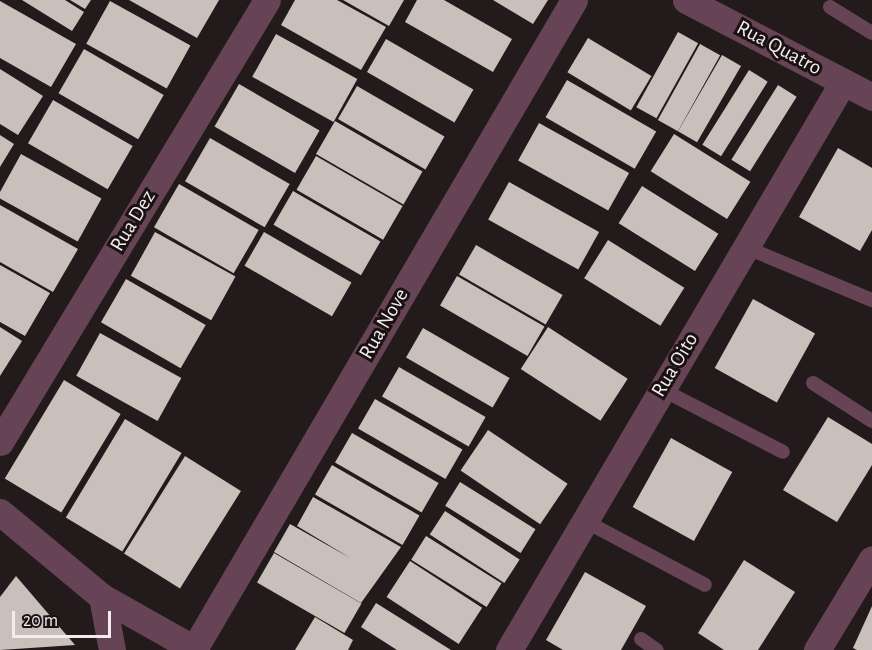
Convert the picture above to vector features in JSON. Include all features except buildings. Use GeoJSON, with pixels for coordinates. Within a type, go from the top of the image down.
{"type":"FeatureCollection","features":[{"type":"Feature","properties":{"kind":"street","name":"Rua Dez"},"geometry":{"type":"LineString","coordinates":[[0,442],[267,0]]}},
{"type":"Feature","properties":{"kind":"street","name":"Rua Nove"},"geometry":{"type":"LineString","coordinates":[[195,649],[574,0]]}},
{"type":"Feature","properties":{"kind":"street","name":"Rua Quatro"},"geometry":{"type":"LineString","coordinates":[[686,0],[872,97]]}},
{"type":"Feature","properties":{"kind":"street","name":"Rua Oito"},"geometry":{"type":"LineString","coordinates":[[509,650],[843,82]]}},
{"type":"Feature","properties":{"kind":"street"},"geometry":{"type":"LineString","coordinates":[[0,512],[102,597],[195,649]]}},
{"type":"Feature","properties":{"kind":"street"},"geometry":{"type":"LineString","coordinates":[[817,650],[872,559]]}},
{"type":"Feature","properties":{"kind":"street"},"geometry":{"type":"LineString","coordinates":[[102,597],[112,650]]}},
{"type":"Feature","properties":{"kind":"lane"},"geometry":{"type":"LineString","coordinates":[[830,7],[872,33]]}},
{"type":"Feature","properties":{"kind":"lane"},"geometry":{"type":"LineString","coordinates":[[745,247],[872,300]]}},
{"type":"Feature","properties":{"kind":"lane"},"geometry":{"type":"LineString","coordinates":[[813,383],[872,421]]}},
{"type":"Feature","properties":{"kind":"lane"},"geometry":{"type":"LineString","coordinates":[[661,389],[783,452]]}},
{"type":"Feature","properties":{"kind":"lane"},"geometry":{"type":"LineString","coordinates":[[584,520],[705,585]]}},
{"type":"Feature","properties":{"kind":"lane"},"geometry":{"type":"LineString","coordinates":[[640,639],[657,650]]}}]}
